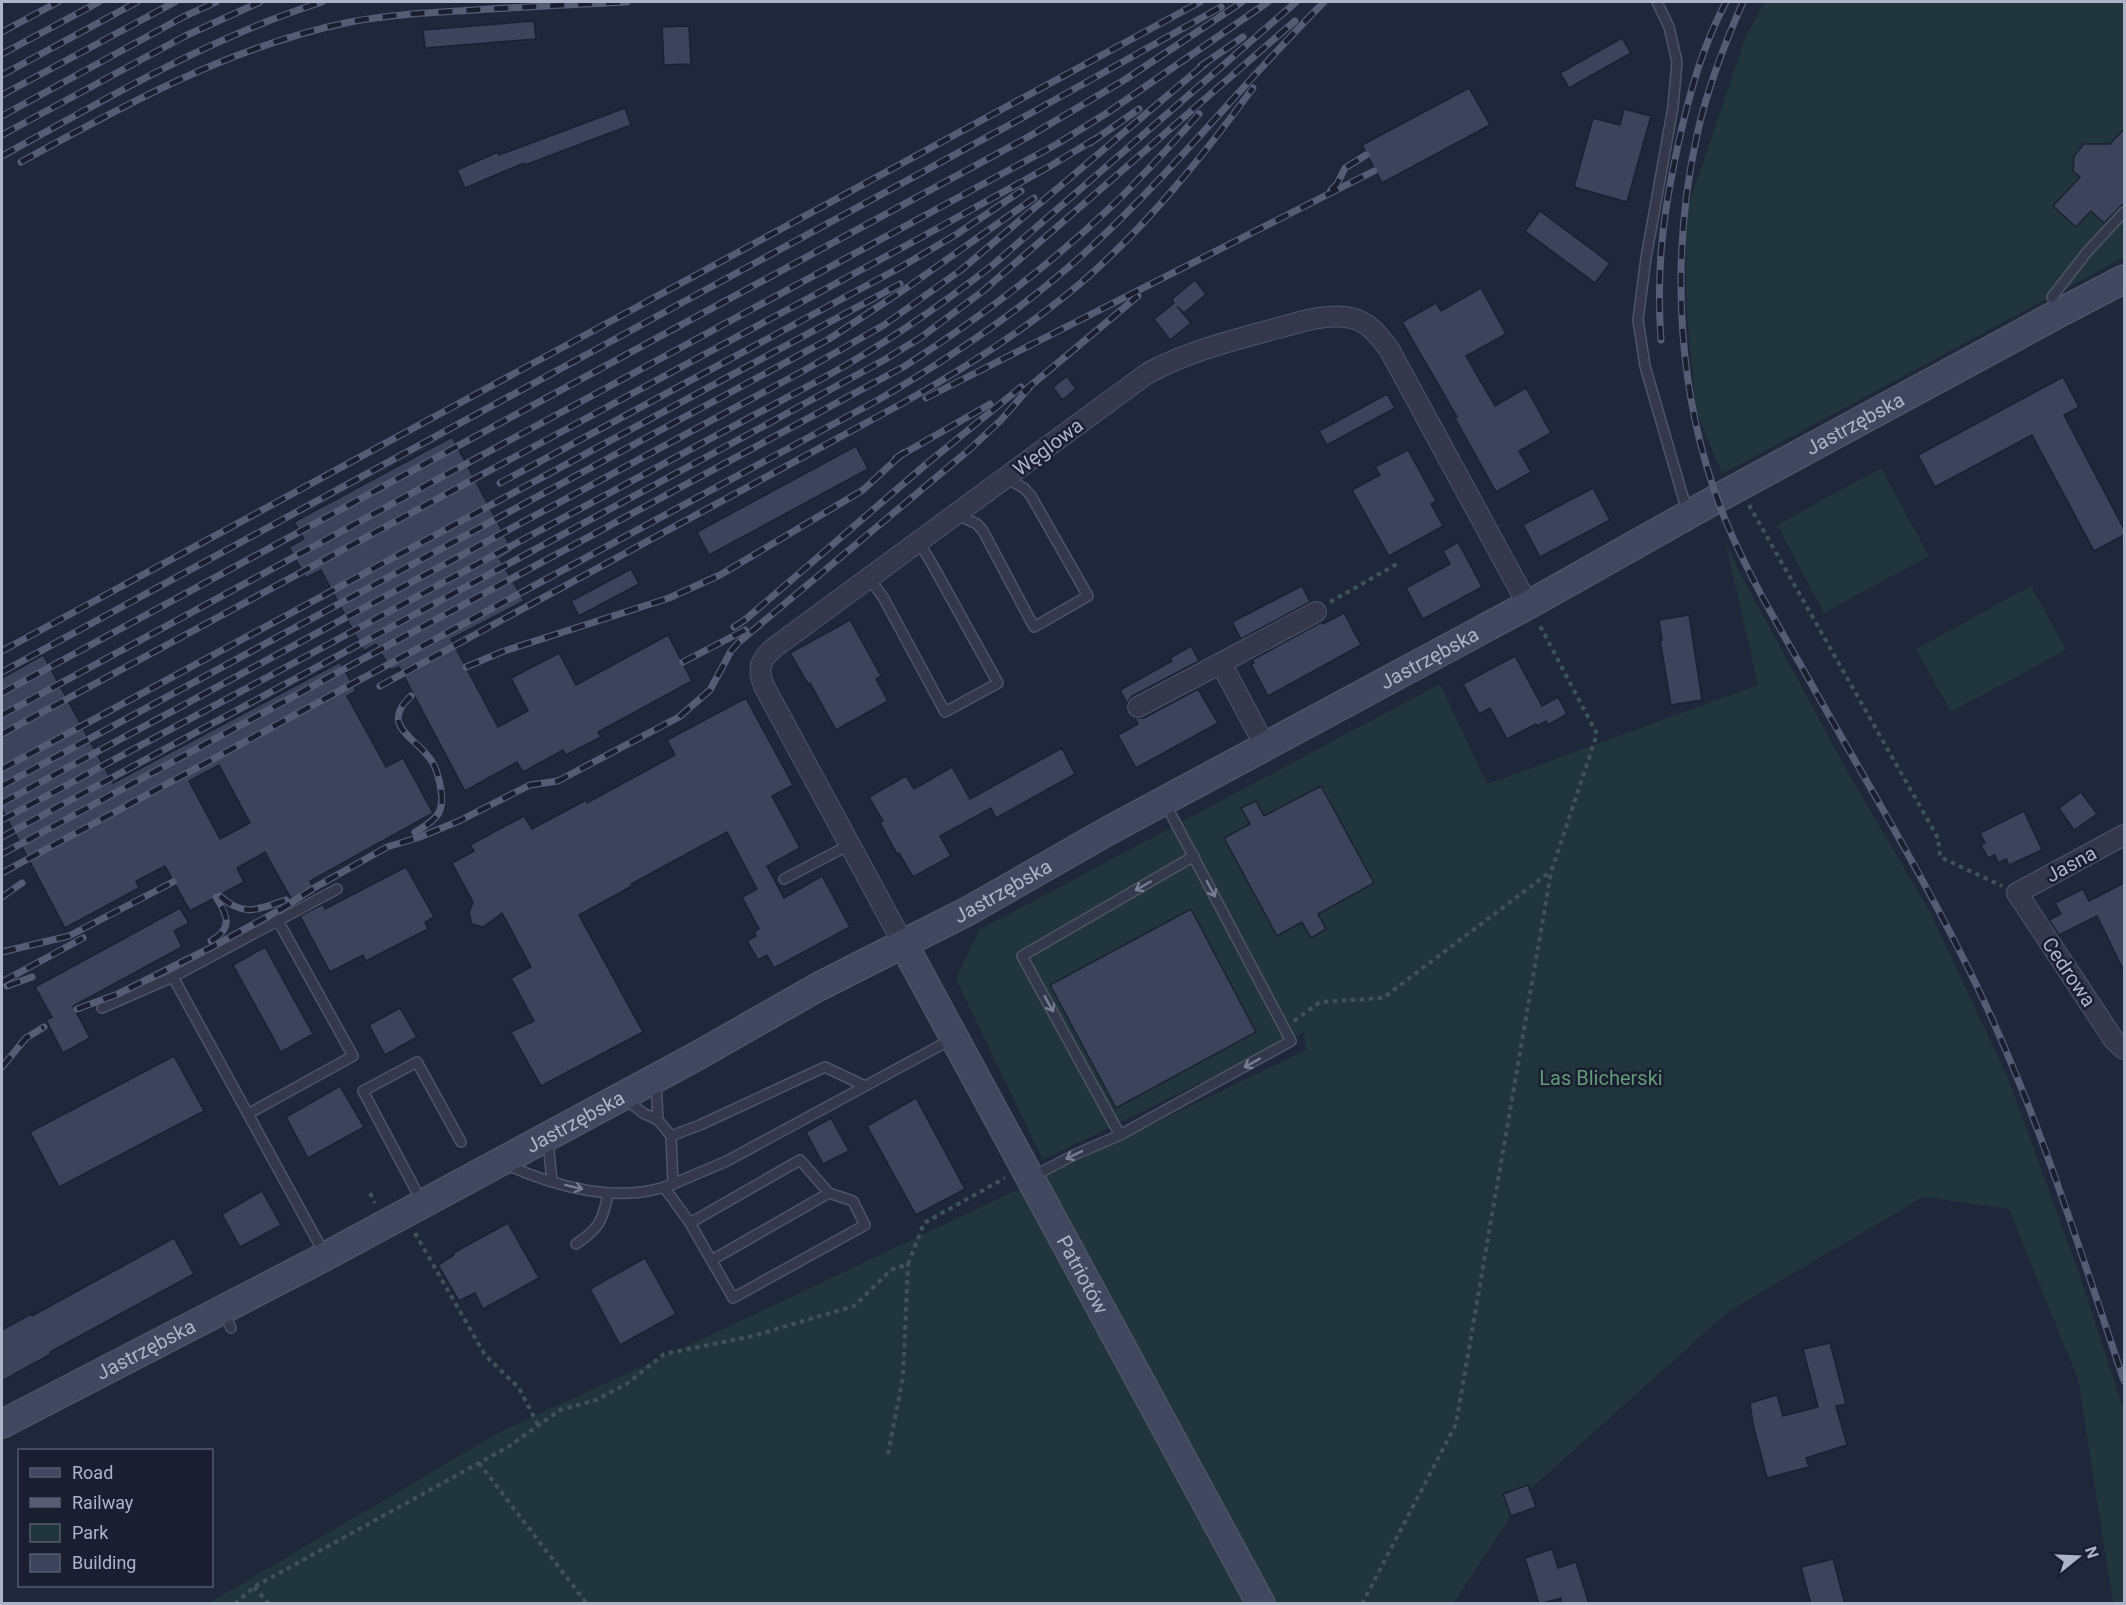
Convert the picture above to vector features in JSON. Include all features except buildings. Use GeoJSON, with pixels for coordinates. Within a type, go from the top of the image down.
{"type":"FeatureCollection","features":[{"type":"Feature","properties":{"kind":"street","name":"Jastrzębska"},"geometry":{"type":"LineString","coordinates":[[2,1424],[227,1319],[326,1256],[422,1203],[656,1078],[818,987],[903,945],[1044,869],[1164,801],[1528,605],[1688,514],[2124,279]]}},
{"type":"Feature","properties":{"kind":"street","name":"Węglowa"},"geometry":{"type":"LineString","coordinates":[[903,945],[765,688],[759,669],[764,658],[775,647],[1131,384],[1173,360],[1211,347],[1312,320],[1349,317],[1368,326],[1389,349],[1528,605]]}},
{"type":"Feature","properties":{"kind":"street"},"geometry":{"type":"LineString","coordinates":[[1138,707],[1316,612]]}},
{"type":"Feature","properties":{"kind":"street"},"geometry":{"type":"LineString","coordinates":[[1221,663],[1265,746]]}},
{"type":"Feature","properties":{"kind":"street","name":"Jasna"},"geometry":{"type":"LineString","coordinates":[[2017,893],[2124,835]]}},
{"type":"Feature","properties":{"kind":"street","name":"Cedrowa"},"geometry":{"type":"LineString","coordinates":[[2017,893],[2114,1040],[2124,1049]]}},
{"type":"Feature","properties":{"kind":"street","name":"Patriotów"},"geometry":{"type":"LineString","coordinates":[[903,945],[1261,1604]]}},
{"type":"Feature","properties":{"kind":"lane"},"geometry":{"type":"LineString","coordinates":[[1657,2],[1669,27],[1677,62],[1673,107],[1646,258],[1638,320],[1645,366],[1688,514]]}},
{"type":"Feature","properties":{"kind":"lane"},"geometry":{"type":"LineString","coordinates":[[2059,313],[2052,297],[2087,252],[2124,212]]}},
{"type":"Feature","properties":{"kind":"lane"},"geometry":{"type":"LineString","coordinates":[[956,514],[977,524],[983,531],[1034,627],[1088,596],[1030,496],[1024,488],[1005,478]]}},
{"type":"Feature","properties":{"kind":"lane"},"geometry":{"type":"LineString","coordinates":[[869,578],[883,597],[945,712],[998,684],[918,542]]}},
{"type":"Feature","properties":{"kind":"lane"},"geometry":{"type":"LineString","coordinates":[[1027,1173],[1120,1135],[1291,1041],[1164,801]]}},
{"type":"Feature","properties":{"kind":"lane"},"geometry":{"type":"LineString","coordinates":[[784,879],[849,845]]}},
{"type":"Feature","properties":{"kind":"lane"},"geometry":{"type":"LineString","coordinates":[[1120,1135],[1022,956],[1194,856]]}},
{"type":"Feature","properties":{"kind":"lane"},"geometry":{"type":"LineString","coordinates":[[102,1008],[172,976],[338,889]]}},
{"type":"Feature","properties":{"kind":"lane"},"geometry":{"type":"LineString","coordinates":[[248,1114],[353,1056],[278,920]]}},
{"type":"Feature","properties":{"kind":"lane"},"geometry":{"type":"LineString","coordinates":[[172,976],[326,1256]]}},
{"type":"Feature","properties":{"kind":"lane"},"geometry":{"type":"LineString","coordinates":[[499,1161],[522,1172],[608,1194],[635,1194],[668,1186],[727,1161],[954,1038]]}},
{"type":"Feature","properties":{"kind":"lane"},"geometry":{"type":"LineString","coordinates":[[422,1203],[363,1091],[417,1062],[460,1142]]}},
{"type":"Feature","properties":{"kind":"lane"},"geometry":{"type":"LineString","coordinates":[[671,1136],[700,1125],[825,1067],[865,1086]]}},
{"type":"Feature","properties":{"kind":"lane"},"geometry":{"type":"LineString","coordinates":[[656,1078],[657,1120]]}},
{"type":"Feature","properties":{"kind":"lane"},"geometry":{"type":"LineString","coordinates":[[621,1096],[643,1113],[657,1120],[671,1136],[668,1186],[690,1224],[712,1260],[733,1298],[866,1225],[853,1201],[829,1193],[800,1160],[690,1224]]}},
{"type":"Feature","properties":{"kind":"lane"},"geometry":{"type":"LineString","coordinates":[[551,1134],[549,1152],[552,1180]]}},
{"type":"Feature","properties":{"kind":"lane"},"geometry":{"type":"LineString","coordinates":[[712,1260],[829,1193]]}},
{"type":"Feature","properties":{"kind":"lane"},"geometry":{"type":"LineString","coordinates":[[576,1244],[591,1235],[598,1226],[604,1213],[608,1194]]}},
{"type":"Feature","properties":{"kind":"path"},"geometry":{"type":"LineString","coordinates":[[1739,487],[1938,838],[1940,857],[2017,893]]}},
{"type":"Feature","properties":{"kind":"path"},"geometry":{"type":"LineString","coordinates":[[1316,612],[1397,564]]}},
{"type":"Feature","properties":{"kind":"path"},"geometry":{"type":"LineString","coordinates":[[1362,1604],[1456,1424],[1551,872],[1598,734],[1528,605]]}},
{"type":"Feature","properties":{"kind":"path"},"geometry":{"type":"LineString","coordinates":[[1284,1029],[1320,1002],[1383,998],[1551,872]]}},
{"type":"Feature","properties":{"kind":"path"},"geometry":{"type":"LineString","coordinates":[[888,1454],[903,1377],[908,1264],[924,1223],[1027,1173]]}},
{"type":"Feature","properties":{"kind":"path"},"geometry":{"type":"LineString","coordinates":[[411,1227],[485,1355],[519,1388],[538,1425]]}},
{"type":"Feature","properties":{"kind":"path"},"geometry":{"type":"LineString","coordinates":[[235,1604],[254,1587],[508,1447],[560,1410],[596,1400],[628,1383],[664,1354],[753,1336],[854,1306],[891,1270],[908,1264]]}},
{"type":"Feature","properties":{"kind":"path"},"geometry":{"type":"LineString","coordinates":[[479,1463],[587,1604]]}},
{"type":"Feature","properties":{"kind":"path"},"geometry":{"type":"LineString","coordinates":[[254,1587],[269,1604]]}},
{"type":"Feature","properties":{"kind":"green space"},"geometry":{"type":"Polygon","coordinates":[[[1765,2],[2124,2],[2124,257],[1722,474],[1696,410],[1687,316],[1686,213],[1746,36],[1765,2]]]}},
{"type":"Feature","properties":{"kind":"green space"},"geometry":{"type":"Polygon","coordinates":[[[1881,468],[1929,556],[1824,613],[1777,525],[1881,468]]]}},
{"type":"Feature","properties":{"kind":"green space","name":"Las Blicherski"},"geometry":{"type":"Polygon","coordinates":[[[1725,540],[1739,571],[1852,780],[1929,910],[2008,1078],[2080,1276],[2124,1411],[2124,1603],[2113,1603],[2078,1379],[2009,1209],[1923,1197],[1729,1311],[1527,1492],[1454,1603],[207,1604],[500,1432],[732,1325],[1306,1050],[1304,1032],[1043,1160],[956,979],[979,930],[1440,684],[1487,784],[1758,685],[1725,540]]]}},
{"type":"Feature","properties":{"kind":"green space"},"geometry":{"type":"Polygon","coordinates":[[[2031,586],[2066,650],[1951,712],[1916,649],[2031,586]]]}},
{"type":"Feature","properties":{"kind":"railway"},"geometry":{"type":"LineString","coordinates":[[2,32],[58,2]]}},
{"type":"Feature","properties":{"kind":"railway"},"geometry":{"type":"LineString","coordinates":[[2,54],[99,2]]}},
{"type":"Feature","properties":{"kind":"railway"},"geometry":{"type":"LineString","coordinates":[[2,75],[137,2]]}},
{"type":"Feature","properties":{"kind":"railway"},"geometry":{"type":"LineString","coordinates":[[2,95],[175,2]]}},
{"type":"Feature","properties":{"kind":"railway"},"geometry":{"type":"LineString","coordinates":[[2,116],[183,17],[216,2]]}},
{"type":"Feature","properties":{"kind":"railway"},"geometry":{"type":"LineString","coordinates":[[2,135],[185,36],[260,2]]}},
{"type":"Feature","properties":{"kind":"railway"},"geometry":{"type":"LineString","coordinates":[[2,156],[158,71],[239,33],[322,2]]}},
{"type":"Feature","properties":{"kind":"railway"},"geometry":{"type":"LineString","coordinates":[[21,162],[181,79],[264,46],[306,33],[350,22],[404,15],[627,2]]}},
{"type":"Feature","properties":{"kind":"railway"},"geometry":{"type":"LineString","coordinates":[[2,651],[1200,2]]}},
{"type":"Feature","properties":{"kind":"railway"},"geometry":{"type":"LineString","coordinates":[[2,693],[1028,137],[1126,79],[1242,2]]}},
{"type":"Feature","properties":{"kind":"railway"},"geometry":{"type":"LineString","coordinates":[[2,715],[1057,144],[1107,113],[1268,2]]}},
{"type":"Feature","properties":{"kind":"railway"},"geometry":{"type":"LineString","coordinates":[[2,820],[825,377],[891,338],[994,264],[1296,2]]}},
{"type":"Feature","properties":{"kind":"railway"},"geometry":{"type":"LineString","coordinates":[[2,873],[878,400],[934,366],[1014,311],[1089,249],[1150,189],[1324,2]]}},
{"type":"Feature","properties":{"kind":"railway"},"geometry":{"type":"LineString","coordinates":[[1661,340],[1660,265],[1673,170],[1697,72],[1717,19],[1726,2]]}},
{"type":"Feature","properties":{"kind":"railway"},"geometry":{"type":"LineString","coordinates":[[1743,2],[1717,67],[1701,118],[1688,183],[1683,232],[1681,282],[1688,381],[1697,430],[1710,478],[1735,543],[1753,579],[1922,879],[1984,1002],[2008,1055],[2050,1163],[2124,1381]]}},
{"type":"Feature","properties":{"kind":"railway"},"geometry":{"type":"LineString","coordinates":[[2,672],[1033,112],[1221,7]]}},
{"type":"Feature","properties":{"kind":"railway"},"geometry":{"type":"LineString","coordinates":[[2,837],[773,421],[920,338],[983,291],[1295,21]]}},
{"type":"Feature","properties":{"kind":"railway"},"geometry":{"type":"LineString","coordinates":[[1201,66],[1243,37]]}},
{"type":"Feature","properties":{"kind":"railway"},"geometry":{"type":"LineString","coordinates":[[2,803],[803,371],[884,325],[961,270],[1206,63]]}},
{"type":"Feature","properties":{"kind":"railway"},"geometry":{"type":"LineString","coordinates":[[380,686],[901,404],[948,377],[1018,331],[1062,299],[1129,238],[1194,165],[1253,88]]}},
{"type":"Feature","properties":{"kind":"railway"},"geometry":{"type":"LineString","coordinates":[[1090,143],[1139,109]]}},
{"type":"Feature","properties":{"kind":"railway"},"geometry":{"type":"LineString","coordinates":[[2,854],[905,366],[987,310],[1090,227],[1199,114]]}},
{"type":"Feature","properties":{"kind":"railway"},"geometry":{"type":"LineString","coordinates":[[2,734],[920,238],[1095,139]]}},
{"type":"Feature","properties":{"kind":"railway"},"geometry":{"type":"LineString","coordinates":[[1331,190],[1337,184],[1345,168],[1366,155]]}},
{"type":"Feature","properties":{"kind":"railway"},"geometry":{"type":"LineString","coordinates":[[926,398],[1374,171]]}},
{"type":"Feature","properties":{"kind":"railway"},"geometry":{"type":"LineString","coordinates":[[500,483],[901,267],[957,234],[1021,191]]}},
{"type":"Feature","properties":{"kind":"railway"},"geometry":{"type":"LineString","coordinates":[[2,786],[829,339],[905,289],[1034,198]]}},
{"type":"Feature","properties":{"kind":"railway"},"geometry":{"type":"LineString","coordinates":[[2,769],[900,284]]}},
{"type":"Feature","properties":{"kind":"railway"},"geometry":{"type":"LineString","coordinates":[[1023,392],[1138,296]]}},
{"type":"Feature","properties":{"kind":"railway"},"geometry":{"type":"LineString","coordinates":[[734,627],[1021,387]]}},
{"type":"Feature","properties":{"kind":"railway"},"geometry":{"type":"LineString","coordinates":[[77,1009],[118,994],[212,947],[387,847],[420,837],[459,821],[530,785],[558,781],[679,717],[710,690],[731,651],[739,642],[969,450],[1001,420],[1029,388]]}},
{"type":"Feature","properties":{"kind":"railway"},"geometry":{"type":"LineString","coordinates":[[896,458],[990,404]]}},
{"type":"Feature","properties":{"kind":"railway"},"geometry":{"type":"LineString","coordinates":[[466,667],[504,651],[669,598],[720,575],[863,490],[903,453]]}},
{"type":"Feature","properties":{"kind":"railway"},"geometry":{"type":"LineString","coordinates":[[683,662],[745,630]]}},
{"type":"Feature","properties":{"kind":"railway"},"geometry":{"type":"LineString","coordinates":[[411,696],[402,706],[399,722],[407,735],[433,764],[442,798],[436,817],[415,832]]}},
{"type":"Feature","properties":{"kind":"railway"},"geometry":{"type":"LineString","coordinates":[[2,952],[69,936],[173,882]]}},
{"type":"Feature","properties":{"kind":"railway"},"geometry":{"type":"LineString","coordinates":[[2,897],[22,883]]}},
{"type":"Feature","properties":{"kind":"railway"},"geometry":{"type":"LineString","coordinates":[[220,896],[237,907],[252,910],[286,900]]}},
{"type":"Feature","properties":{"kind":"railway"},"geometry":{"type":"LineString","coordinates":[[211,941],[223,931],[226,921],[216,897]]}},
{"type":"Feature","properties":{"kind":"railway"},"geometry":{"type":"LineString","coordinates":[[2,982],[83,938]]}},
{"type":"Feature","properties":{"kind":"railway"},"geometry":{"type":"LineString","coordinates":[[7,986],[32,977]]}},
{"type":"Feature","properties":{"kind":"railway"},"geometry":{"type":"LineString","coordinates":[[2,1067],[26,1038],[44,1027]]}}]}
